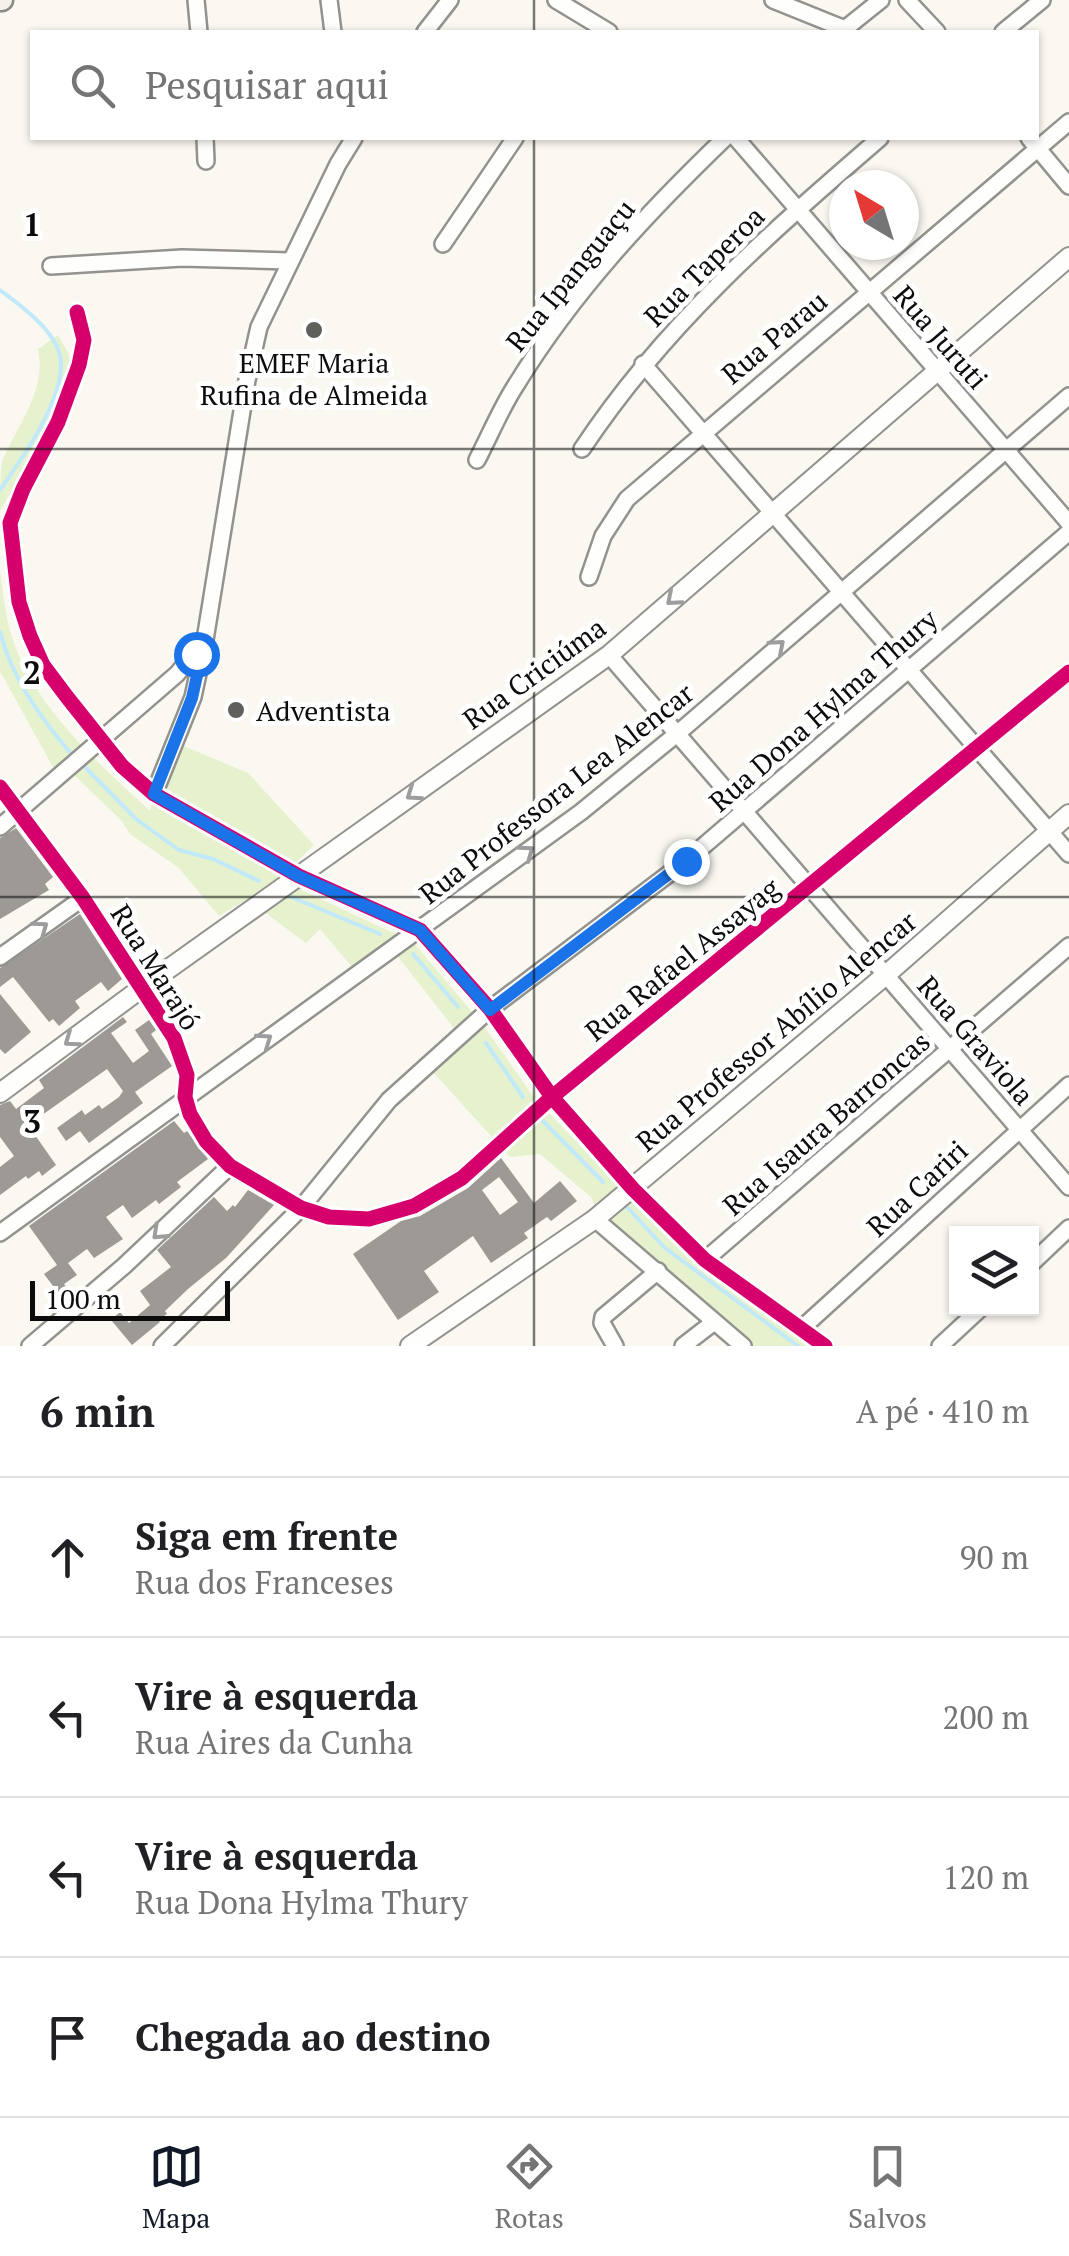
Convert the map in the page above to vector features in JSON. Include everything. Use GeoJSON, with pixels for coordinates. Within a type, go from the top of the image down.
{"type":"FeatureCollection","features":[{"type":"Feature","properties":{"kind":"street"},"geometry":{"type":"LineString","coordinates":[[196,0],[198,30]]}},
{"type":"Feature","properties":{"kind":"street"},"geometry":{"type":"LineString","coordinates":[[329,0],[333,30]]}},
{"type":"Feature","properties":{"kind":"street"},"geometry":{"type":"LineString","coordinates":[[427,30],[450,0]]}},
{"type":"Feature","properties":{"kind":"street"},"geometry":{"type":"LineString","coordinates":[[556,0],[598,30]]}},
{"type":"Feature","properties":{"kind":"street"},"geometry":{"type":"LineString","coordinates":[[773,0],[841,30]]}},
{"type":"Feature","properties":{"kind":"street"},"geometry":{"type":"LineString","coordinates":[[844,30],[880,0]]}},
{"type":"Feature","properties":{"kind":"street"},"geometry":{"type":"LineString","coordinates":[[907,0],[935,30]]}},
{"type":"Feature","properties":{"kind":"street"},"geometry":{"type":"LineString","coordinates":[[1005,30],[1042,0]]}},
{"type":"Feature","properties":{"kind":"street","name":"Rua Parau"},"geometry":{"type":"LineString","coordinates":[[589,577],[603,536],[627,498],[1034,143],[1069,122]]}},
{"type":"Feature","properties":{"kind":"street"},"geometry":{"type":"LineString","coordinates":[[205,140],[206,161]]}},
{"type":"Feature","properties":{"kind":"street"},"geometry":{"type":"LineString","coordinates":[[154,794],[192,698],[205,640],[246,380],[259,326],[353,140]]}},
{"type":"Feature","properties":{"kind":"street"},"geometry":{"type":"LineString","coordinates":[[443,244],[514,140]]}},
{"type":"Feature","properties":{"kind":"street","name":"Rua Ipanguaçu"},"geometry":{"type":"LineString","coordinates":[[477,460],[513,388],[560,318],[638,226],[723,140]]}},
{"type":"Feature","properties":{"kind":"street","name":"Rua Juruti"},"geometry":{"type":"LineString","coordinates":[[738,140],[1069,523]]}},
{"type":"Feature","properties":{"kind":"street","name":"Rua Taperoa"},"geometry":{"type":"LineString","coordinates":[[582,449],[643,364],[689,312],[878,140]]}},
{"type":"Feature","properties":{"kind":"street"},"geometry":{"type":"LineString","coordinates":[[1034,143],[1069,186]]}},
{"type":"Feature","properties":{"kind":"street","name":"Rua Criciúma"},"geometry":{"type":"LineString","coordinates":[[0,1094],[609,655],[1069,257]]}},
{"type":"Feature","properties":{"kind":"street"},"geometry":{"type":"LineString","coordinates":[[51,266],[182,258],[290,261]]}},
{"type":"Feature","properties":{"kind":"street"},"geometry":{"type":"LineString","coordinates":[[77,312],[84,340],[79,366],[58,422],[5,523],[19,602],[44,665],[122,766],[154,794],[298,876],[420,930],[490,1010],[552,1097],[632,1189],[705,1260],[825,1346]]}},
{"type":"Feature","properties":{"kind":"street"},"geometry":{"type":"LineString","coordinates":[[643,364],[1069,854]]}},
{"type":"Feature","properties":{"kind":"street","name":"Rua Professora Lea Alencar"},"geometry":{"type":"LineString","coordinates":[[0,1233],[581,812],[1069,396]]}},
{"type":"Feature","properties":{"kind":"street","name":"Rua Dona Hylma Thury"},"geometry":{"type":"LineString","coordinates":[[162,1346],[300,1208],[390,1100],[490,1010],[604,926],[1069,532]]}},
{"type":"Feature","properties":{"kind":"street"},"geometry":{"type":"LineString","coordinates":[[0,828],[176,674],[205,640]]}},
{"type":"Feature","properties":{"kind":"street","name":"Rua Graviola"},"geometry":{"type":"LineString","coordinates":[[609,655],[1069,1186]]}},
{"type":"Feature","properties":{"kind":"street","name":"Rua Rafael Assayag"},"geometry":{"type":"LineString","coordinates":[[300,1208],[329,1217],[369,1219],[414,1206],[462,1178],[552,1097],[1069,672]]}},
{"type":"Feature","properties":{"kind":"street","name":"Rua Marajó"},"geometry":{"type":"LineString","coordinates":[[0,787],[143,988],[181,1054],[190,1114],[206,1141],[230,1166],[300,1208]]}},
{"type":"Feature","properties":{"kind":"street","name":"Rua Professor Abílio Alencar"},"geometry":{"type":"LineString","coordinates":[[410,1346],[595,1220],[887,974],[1069,814]]}},
{"type":"Feature","properties":{"kind":"street"},"geometry":{"type":"LineString","coordinates":[[0,957],[82,898]]}},
{"type":"Feature","properties":{"kind":"street","name":"Rua Isaura Barroncas"},"geometry":{"type":"LineString","coordinates":[[705,1260],[1069,946]]}},
{"type":"Feature","properties":{"kind":"street","name":"Rua Cariri"},"geometry":{"type":"LineString","coordinates":[[801,1329],[1069,1086]]}},
{"type":"Feature","properties":{"kind":"street"},"geometry":{"type":"LineString","coordinates":[[30,1346],[124,1266],[230,1166]]}},
{"type":"Feature","properties":{"kind":"street"},"geometry":{"type":"LineString","coordinates":[[595,1220],[743,1346]]}},
{"type":"Feature","properties":{"kind":"street"},"geometry":{"type":"LineString","coordinates":[[1039,1256],[1069,1228]]}},
{"type":"Feature","properties":{"kind":"street"},"geometry":{"type":"LineString","coordinates":[[616,1346],[602,1323],[607,1312],[658,1272]]}},
{"type":"Feature","properties":{"kind":"street"},"geometry":{"type":"LineString","coordinates":[[940,1346],[973,1316]]}},
{"type":"Feature","properties":{"kind":"street"},"geometry":{"type":"LineString","coordinates":[[683,1346],[714,1322]]}},
{"type":"Feature","properties":{"kind":"green space"},"geometry":{"type":"Polygon","coordinates":[[[58,335],[69,356],[64,390],[0,511],[2,462],[35,394],[40,365],[38,349],[58,335]]]}},
{"type":"Feature","properties":{"kind":"green space"},"geometry":{"type":"Polygon","coordinates":[[[0,571],[11,634],[34,685],[50,709],[109,773],[150,811],[169,740],[248,773],[314,845],[294,864],[295,887],[413,942],[483,1025],[533,1096],[627,1195],[694,1259],[813,1346],[745,1346],[602,1223],[591,1197],[540,1154],[510,1157],[433,1072],[464,1041],[399,958],[383,944],[352,967],[320,929],[306,943],[247,899],[219,916],[179,868],[130,834],[122,821],[74,775],[54,769],[0,671],[0,571]]]}},
{"type":"Feature","properties":{"kind":"building"},"geometry":{"type":"Polygon","coordinates":[[[16,828],[53,877],[45,884],[49,890],[0,919],[0,838],[16,828]]]}},
{"type":"Feature","properties":{"kind":"building"},"geometry":{"type":"Polygon","coordinates":[[[80,914],[122,979],[108,991],[101,982],[75,1001],[80,1008],[59,1026],[53,1019],[49,1022],[13,977],[0,987],[0,968],[80,914]]]}},
{"type":"Feature","properties":{"kind":"building"},"geometry":{"type":"Polygon","coordinates":[[[0,994],[31,1032],[5,1054],[0,1049],[0,994]]]}},
{"type":"Feature","properties":{"kind":"building"},"geometry":{"type":"Polygon","coordinates":[[[123,1017],[127,1022],[111,1033],[133,1063],[149,1051],[135,1030],[149,1020],[156,1030],[151,1034],[172,1066],[135,1092],[143,1103],[89,1143],[80,1131],[66,1141],[57,1128],[82,1110],[85,1115],[119,1097],[123,1091],[107,1069],[28,1125],[56,1165],[42,1176],[39,1171],[28,1179],[26,1176],[0,1195],[0,1167],[14,1156],[0,1137],[0,1105],[10,1101],[16,1109],[44,1088],[39,1080],[123,1017]]]}},
{"type":"Feature","properties":{"kind":"building"},"geometry":{"type":"Polygon","coordinates":[[[174,1121],[184,1133],[187,1131],[208,1159],[177,1182],[181,1187],[159,1204],[156,1200],[132,1218],[123,1205],[106,1217],[123,1239],[94,1258],[87,1249],[68,1263],[77,1275],[64,1284],[67,1288],[59,1294],[44,1274],[57,1265],[29,1226],[174,1121]]]}},
{"type":"Feature","properties":{"kind":"building"},"geometry":{"type":"Polygon","coordinates":[[[501,1158],[534,1203],[560,1181],[577,1201],[551,1221],[547,1217],[524,1233],[528,1238],[491,1263],[473,1236],[424,1271],[439,1292],[398,1320],[353,1254],[401,1221],[420,1216],[468,1188],[501,1158]],[[499,1177],[482,1190],[500,1215],[518,1202],[499,1177]]]}},
{"type":"Feature","properties":{"kind":"building"},"geometry":{"type":"Polygon","coordinates":[[[248,1190],[274,1205],[226,1258],[188,1289],[165,1311],[167,1314],[160,1322],[132,1345],[111,1320],[120,1312],[129,1323],[150,1305],[140,1291],[171,1267],[157,1250],[214,1197],[227,1211],[248,1190]]]}},
{"type":"Feature","properties":{"kind":"waterway"},"geometry":{"type":"LineString","coordinates":[[0,290],[48,332],[60,354],[61,366],[47,414],[0,490]]}},
{"type":"Feature","properties":{"kind":"waterway"},"geometry":{"type":"LineString","coordinates":[[0,632],[29,697],[72,755]]}},
{"type":"Feature","properties":{"kind":"waterway"},"geometry":{"type":"LineString","coordinates":[[86,768],[136,819],[179,850],[213,859],[259,881]]}},
{"type":"Feature","properties":{"kind":"waterway"},"geometry":{"type":"LineString","coordinates":[[289,896],[380,934]]}},
{"type":"Feature","properties":{"kind":"waterway"},"geometry":{"type":"LineString","coordinates":[[413,954],[458,1007]]}},
{"type":"Feature","properties":{"kind":"waterway"},"geometry":{"type":"LineString","coordinates":[[486,1043],[523,1097]]}},
{"type":"Feature","properties":{"kind":"waterway"},"geometry":{"type":"LineString","coordinates":[[542,1120],[603,1182]]}},
{"type":"Feature","properties":{"kind":"waterway"},"geometry":{"type":"LineString","coordinates":[[625,1205],[665,1248],[798,1346]]}},
{"type":"Feature","properties":{"kind":"cycle path"},"geometry":{"type":"LineString","coordinates":[[77,312],[84,340],[79,365],[58,422],[10,523],[19,602],[43,665],[122,766],[154,794],[299,876],[420,930],[490,1009],[552,1097],[633,1189],[705,1260],[825,1346]]}},
{"type":"Feature","properties":{"kind":"cycle path"},"geometry":{"type":"LineString","coordinates":[[0,787],[83,898],[174,1038],[187,1075],[185,1097],[190,1114],[206,1141],[230,1166],[301,1208],[329,1217],[369,1219],[414,1206],[462,1178],[552,1097],[1069,672]]}},
{"type":"Feature","properties":{"kind":"place","name":"EMEF Maria Rufina de Almeida"},"geometry":{"type":"Point","coordinates":[314,330]}},
{"type":"Feature","properties":{"kind":"place","name":"Adventista"},"geometry":{"type":"Point","coordinates":[236,710]}},
{"type":"Feature","properties":{"kind":"route"},"geometry":{"type":"LineString","coordinates":[[196,654],[205,640],[192,698],[154,794],[298,876],[420,930],[490,1010],[686,861]]}}]}
